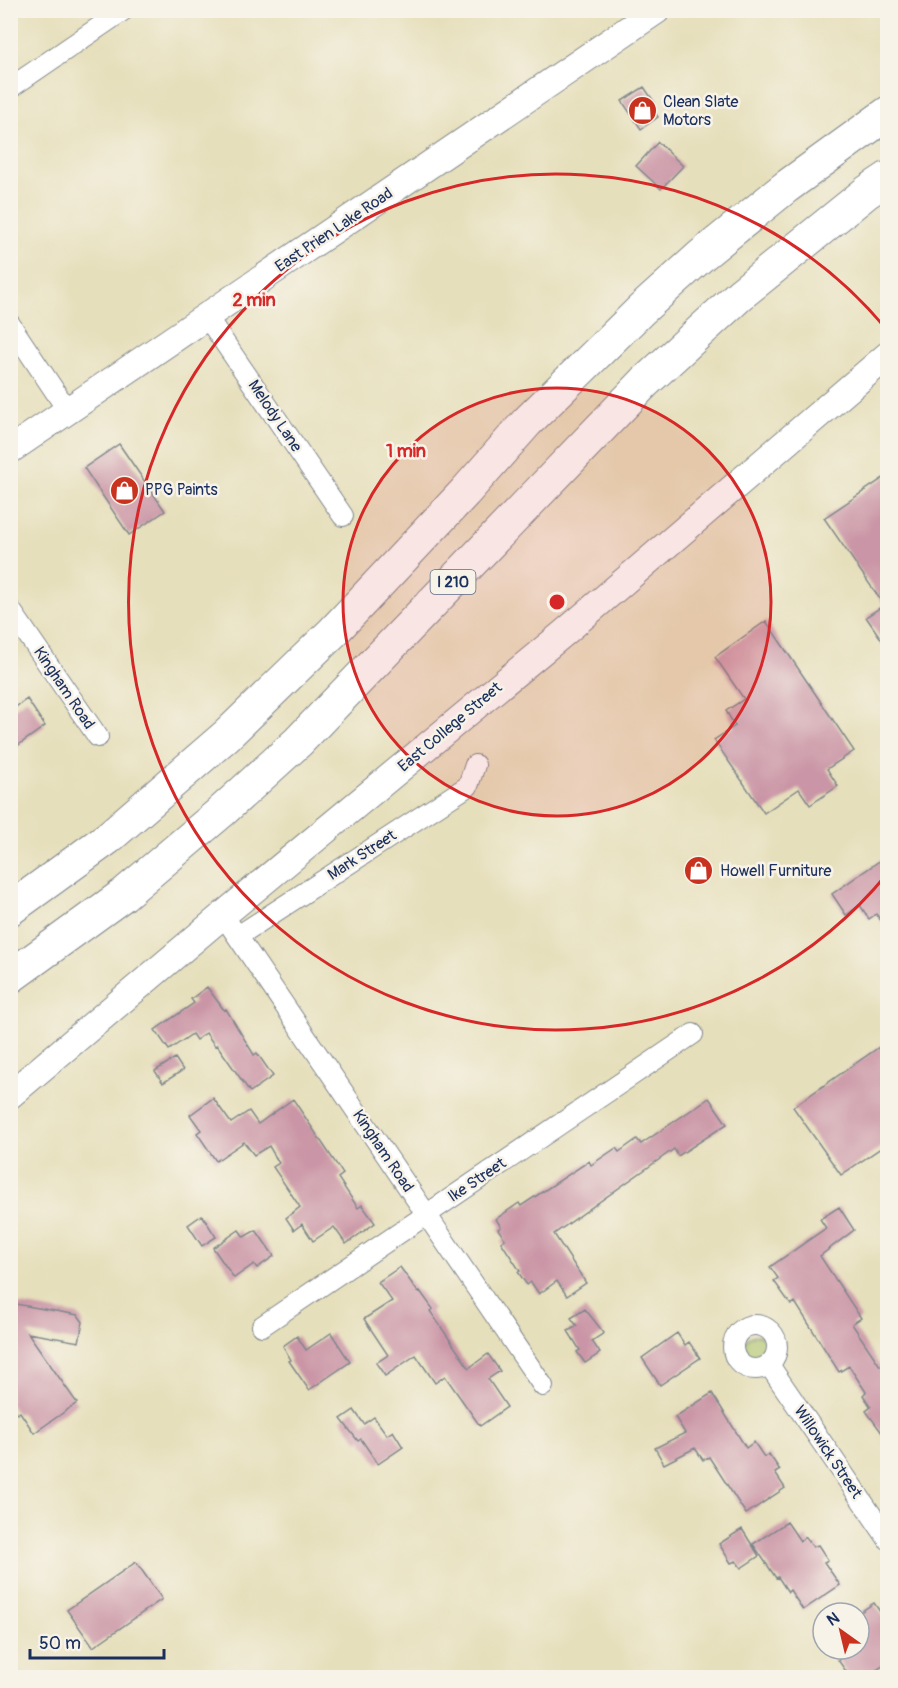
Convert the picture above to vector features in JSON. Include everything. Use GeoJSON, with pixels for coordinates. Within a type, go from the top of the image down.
{"type":"FeatureCollection","features":[{"type":"Feature","properties":{"kind":"highway"},"geometry":{"type":"LineString","coordinates":[[10,909],[108,838],[226,735],[333,632],[465,492],[527,422],[641,310],[702,255],[786,186],[888,113]]}},
{"type":"Feature","properties":{"kind":"highway","name":"I 210"},"geometry":{"type":"LineString","coordinates":[[10,977],[123,895],[221,812],[298,742],[645,382],[742,293],[867,192],[888,178]]}},
{"type":"Feature","properties":{"kind":"street"},"geometry":{"type":"LineString","coordinates":[[10,88],[124,10]]}},
{"type":"Feature","properties":{"kind":"street","name":"East Prien Lake Road"},"geometry":{"type":"LineString","coordinates":[[10,450],[657,10]]}},
{"type":"Feature","properties":{"kind":"street","name":"Melody Lane"},"geometry":{"type":"LineString","coordinates":[[207,316],[342,516]]}},
{"type":"Feature","properties":{"kind":"street"},"geometry":{"type":"LineString","coordinates":[[10,324],[68,411]]}},
{"type":"Feature","properties":{"kind":"street","name":"East College Street"},"geometry":{"type":"LineString","coordinates":[[10,1095],[231,926],[564,633],[888,355]]}},
{"type":"Feature","properties":{"kind":"street","name":"Kingham Road"},"geometry":{"type":"LineString","coordinates":[[10,609],[98,737]]}},
{"type":"Feature","properties":{"kind":"street","name":"Mark Street"},"geometry":{"type":"LineString","coordinates":[[231,926],[468,786],[475,765]]}},
{"type":"Feature","properties":{"kind":"street","name":"Kingham Road"},"geometry":{"type":"LineString","coordinates":[[231,926],[543,1386]]}},
{"type":"Feature","properties":{"kind":"street","name":"Ike Street"},"geometry":{"type":"LineString","coordinates":[[262,1326],[693,1034]]}},
{"type":"Feature","properties":{"kind":"street","name":"Willowick Street"},"geometry":{"type":"LineString","coordinates":[[769,1365],[888,1539]]}},
{"type":"Feature","properties":{"kind":"green space"},"geometry":{"type":"Polygon","coordinates":[[[756,1335],[765,1338],[768,1347],[765,1356],[756,1359],[747,1356],[744,1347],[747,1338],[756,1335]]]}},
{"type":"Feature","properties":{"kind":"building","name":"Clean Slate Motors"},"geometry":{"type":"Polygon","coordinates":[[[644,87],[655,103],[651,106],[658,117],[641,129],[622,101],[644,87]]]}},
{"type":"Feature","properties":{"kind":"building"},"geometry":{"type":"Polygon","coordinates":[[[658,142],[683,166],[661,189],[636,166],[658,142]]]}},
{"type":"Feature","properties":{"kind":"building","name":"PPG Paints"},"geometry":{"type":"Polygon","coordinates":[[[119,444],[165,511],[129,535],[84,468],[119,444]]]}},
{"type":"Feature","properties":{"kind":"building"},"geometry":{"type":"Polygon","coordinates":[[[888,475],[888,649],[866,617],[884,605],[824,518],[888,475]]]}},
{"type":"Feature","properties":{"kind":"building"},"geometry":{"type":"Polygon","coordinates":[[[766,621],[854,751],[827,769],[838,786],[810,805],[799,789],[764,813],[714,740],[735,726],[726,711],[744,699],[715,657],[766,621]]]}},
{"type":"Feature","properties":{"kind":"building"},"geometry":{"type":"Polygon","coordinates":[[[27,699],[45,726],[10,751],[10,711],[27,699]]]}},
{"type":"Feature","properties":{"kind":"building"},"geometry":{"type":"Polygon","coordinates":[[[888,855],[888,930],[876,914],[869,919],[860,905],[846,915],[832,894],[888,855]]]}},
{"type":"Feature","properties":{"kind":"building"},"geometry":{"type":"Polygon","coordinates":[[[207,987],[224,1010],[226,1009],[254,1055],[257,1053],[273,1076],[250,1092],[206,1033],[196,1040],[192,1034],[169,1050],[155,1030],[194,1003],[191,999],[207,987]]]}},
{"type":"Feature","properties":{"kind":"building"},"geometry":{"type":"Polygon","coordinates":[[[888,1041],[888,1143],[841,1175],[793,1107],[888,1041]]]}},
{"type":"Feature","properties":{"kind":"building"},"geometry":{"type":"Polygon","coordinates":[[[175,1058],[183,1070],[163,1083],[155,1071],[175,1058]]]}},
{"type":"Feature","properties":{"kind":"building"},"geometry":{"type":"Polygon","coordinates":[[[213,1098],[231,1123],[249,1111],[258,1124],[293,1099],[343,1174],[338,1178],[358,1208],[362,1205],[375,1223],[346,1244],[334,1227],[313,1241],[302,1224],[294,1230],[286,1218],[300,1207],[273,1167],[279,1163],[269,1146],[254,1155],[244,1142],[216,1161],[197,1133],[201,1130],[190,1115],[213,1098]]]}},
{"type":"Feature","properties":{"kind":"building"},"geometry":{"type":"Polygon","coordinates":[[[709,1098],[727,1124],[678,1156],[674,1149],[554,1234],[586,1283],[567,1296],[557,1281],[539,1294],[531,1282],[527,1285],[501,1242],[505,1239],[498,1229],[501,1227],[496,1219],[519,1203],[521,1206],[589,1161],[591,1165],[616,1148],[619,1152],[637,1139],[641,1144],[709,1098]]]}},
{"type":"Feature","properties":{"kind":"building"},"geometry":{"type":"Polygon","coordinates":[[[839,1207],[854,1230],[820,1256],[861,1318],[852,1324],[880,1366],[888,1361],[888,1441],[866,1411],[871,1407],[863,1395],[866,1392],[849,1366],[839,1372],[795,1302],[791,1305],[774,1281],[778,1278],[770,1267],[826,1228],[820,1219],[839,1207]]]}},
{"type":"Feature","properties":{"kind":"building"},"geometry":{"type":"Polygon","coordinates":[[[202,1215],[216,1237],[202,1246],[188,1225],[202,1215]]]}},
{"type":"Feature","properties":{"kind":"building"},"geometry":{"type":"Polygon","coordinates":[[[239,1230],[244,1237],[256,1230],[274,1256],[257,1268],[254,1264],[234,1278],[213,1248],[239,1230]]]}},
{"type":"Feature","properties":{"kind":"building"},"geometry":{"type":"Polygon","coordinates":[[[400,1267],[433,1309],[430,1311],[469,1368],[488,1354],[500,1371],[488,1379],[507,1407],[480,1426],[445,1376],[435,1383],[416,1355],[385,1376],[376,1363],[388,1355],[364,1319],[392,1301],[378,1282],[400,1267]]]}},
{"type":"Feature","properties":{"kind":"building"},"geometry":{"type":"Polygon","coordinates":[[[10,1303],[78,1315],[83,1322],[79,1342],[28,1333],[77,1403],[34,1433],[20,1412],[17,1414],[10,1404],[10,1303]]]}},
{"type":"Feature","properties":{"kind":"building"},"geometry":{"type":"Polygon","coordinates":[[[585,1309],[604,1333],[592,1341],[600,1353],[585,1363],[577,1352],[580,1350],[568,1331],[577,1326],[571,1318],[585,1309]]]}},
{"type":"Feature","properties":{"kind":"building"},"geometry":{"type":"Polygon","coordinates":[[[331,1333],[350,1362],[309,1390],[289,1361],[291,1360],[283,1346],[297,1336],[306,1350],[331,1333]]]}},
{"type":"Feature","properties":{"kind":"building"},"geometry":{"type":"Polygon","coordinates":[[[677,1333],[685,1345],[689,1342],[700,1358],[660,1385],[642,1358],[677,1333]]]}},
{"type":"Feature","properties":{"kind":"building"},"geometry":{"type":"Polygon","coordinates":[[[712,1393],[746,1448],[754,1442],[764,1457],[769,1454],[780,1470],[775,1473],[785,1488],[746,1514],[709,1457],[703,1460],[695,1448],[664,1464],[655,1448],[685,1433],[675,1417],[712,1393]]]}},
{"type":"Feature","properties":{"kind":"building"},"geometry":{"type":"Polygon","coordinates":[[[354,1410],[364,1424],[374,1417],[387,1435],[393,1431],[403,1447],[378,1464],[361,1439],[358,1441],[341,1419],[354,1410]]]}},
{"type":"Feature","properties":{"kind":"building"},"geometry":{"type":"Polygon","coordinates":[[[787,1522],[800,1541],[806,1537],[813,1547],[818,1545],[828,1560],[824,1562],[840,1585],[816,1601],[811,1601],[811,1605],[803,1610],[790,1590],[788,1592],[778,1577],[776,1578],[753,1544],[787,1522]]]}},
{"type":"Feature","properties":{"kind":"building"},"geometry":{"type":"Polygon","coordinates":[[[742,1529],[759,1556],[741,1568],[736,1561],[731,1563],[719,1544],[742,1529]]]}},
{"type":"Feature","properties":{"kind":"building"},"geometry":{"type":"Polygon","coordinates":[[[136,1562],[162,1599],[93,1647],[67,1610],[136,1562]]]}},
{"type":"Feature","properties":{"kind":"building"},"geometry":{"type":"Polygon","coordinates":[[[874,1603],[888,1623],[888,1662],[874,1672],[878,1677],[850,1677],[839,1661],[871,1661],[871,1605],[874,1603]]]}},
{"type":"Feature","properties":{"kind":"place","name":"Clean Slate Motors"},"geometry":{"type":"Point","coordinates":[642,111]}},
{"type":"Feature","properties":{"kind":"place","name":"PPG Paints"},"geometry":{"type":"Point","coordinates":[124,490]}},
{"type":"Feature","properties":{"kind":"place","name":"Howell Furniture"},"geometry":{"type":"Point","coordinates":[699,871]}}]}
